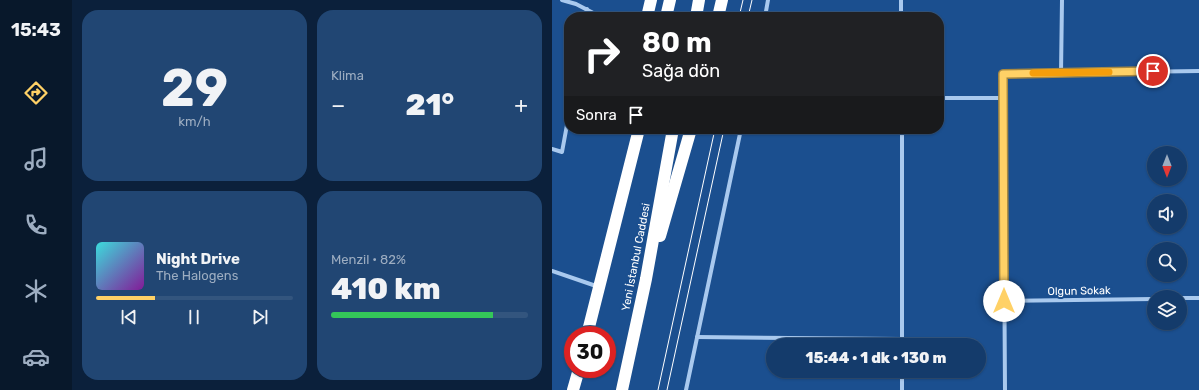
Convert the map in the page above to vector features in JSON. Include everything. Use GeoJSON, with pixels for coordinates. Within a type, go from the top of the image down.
{"type":"FeatureCollection","features":[{"type":"Feature","properties":{"kind":"highway"},"geometry":{"type":"LineString","coordinates":[[648,12],[651,0]]}},
{"type":"Feature","properties":{"kind":"highway"},"geometry":{"type":"LineString","coordinates":[[667,12],[670,0]]}},
{"type":"Feature","properties":{"kind":"highway"},"geometry":{"type":"LineString","coordinates":[[697,12],[699,0]]}},
{"type":"Feature","properties":{"kind":"highway"},"geometry":{"type":"LineString","coordinates":[[719,12],[722,0]]}},
{"type":"Feature","properties":{"kind":"highway"},"geometry":{"type":"LineString","coordinates":[[632,134],[633,153]]}},
{"type":"Feature","properties":{"kind":"highway"},"geometry":{"type":"LineString","coordinates":[[589,326],[637,134]]}},
{"type":"Feature","properties":{"kind":"highway","name":"Yeni İstanbul Caddesi"},"geometry":{"type":"LineString","coordinates":[[622,390],[646,279],[672,134]]}},
{"type":"Feature","properties":{"kind":"highway"},"geometry":{"type":"LineString","coordinates":[[646,279],[690,134]]}},
{"type":"Feature","properties":{"kind":"highway"},"geometry":{"type":"LineString","coordinates":[[573,390],[576,378]]}},
{"type":"Feature","properties":{"kind":"street"},"geometry":{"type":"LineString","coordinates":[[562,0],[576,4],[592,12]]}},
{"type":"Feature","properties":{"kind":"street"},"geometry":{"type":"LineString","coordinates":[[766,12],[768,0]]}},
{"type":"Feature","properties":{"kind":"street"},"geometry":{"type":"LineString","coordinates":[[901,0],[901,12]]}},
{"type":"Feature","properties":{"kind":"street"},"geometry":{"type":"LineString","coordinates":[[1061,73],[1062,0]]}},
{"type":"Feature","properties":{"kind":"street"},"geometry":{"type":"LineString","coordinates":[[1005,390],[1003,74],[1199,71]]}},
{"type":"Feature","properties":{"kind":"street"},"geometry":{"type":"LineString","coordinates":[[944,98],[1003,98]]}},
{"type":"Feature","properties":{"kind":"street"},"geometry":{"type":"LineString","coordinates":[[552,150],[562,152],[565,134]]}},
{"type":"Feature","properties":{"kind":"street"},"geometry":{"type":"LineString","coordinates":[[686,390],[740,134]]}},
{"type":"Feature","properties":{"kind":"street"},"geometry":{"type":"LineString","coordinates":[[902,134],[902,338]]}},
{"type":"Feature","properties":{"kind":"street"},"geometry":{"type":"LineString","coordinates":[[552,271],[599,287]]}},
{"type":"Feature","properties":{"kind":"street"},"geometry":{"type":"LineString","coordinates":[[1187,298],[1199,298]]}},
{"type":"Feature","properties":{"kind":"street","name":"Olgun Sokak"},"geometry":{"type":"LineString","coordinates":[[1004,301],[1147,299]]}},
{"type":"Feature","properties":{"kind":"street"},"geometry":{"type":"LineString","coordinates":[[698,337],[800,338]]}},
{"type":"Feature","properties":{"kind":"street"},"geometry":{"type":"LineString","coordinates":[[902,378],[902,390]]}},
{"type":"Feature","properties":{"kind":"tram line"},"geometry":{"type":"LineString","coordinates":[[740,12],[743,0]]}},
{"type":"Feature","properties":{"kind":"tram line"},"geometry":{"type":"LineString","coordinates":[[749,12],[752,0]]}},
{"type":"Feature","properties":{"kind":"tram line"},"geometry":{"type":"LineString","coordinates":[[658,390],[714,134]]}},
{"type":"Feature","properties":{"kind":"tram line"},"geometry":{"type":"LineString","coordinates":[[667,390],[723,134]]}},
{"type":"Feature","properties":{"kind":"slow traffic"},"geometry":{"type":"LineString","coordinates":[[1033,73],[1109,72]]}},
{"type":"Feature","properties":{"kind":"route"},"geometry":{"type":"LineString","coordinates":[[1004,301],[1003,74],[1153,71]]}}]}
